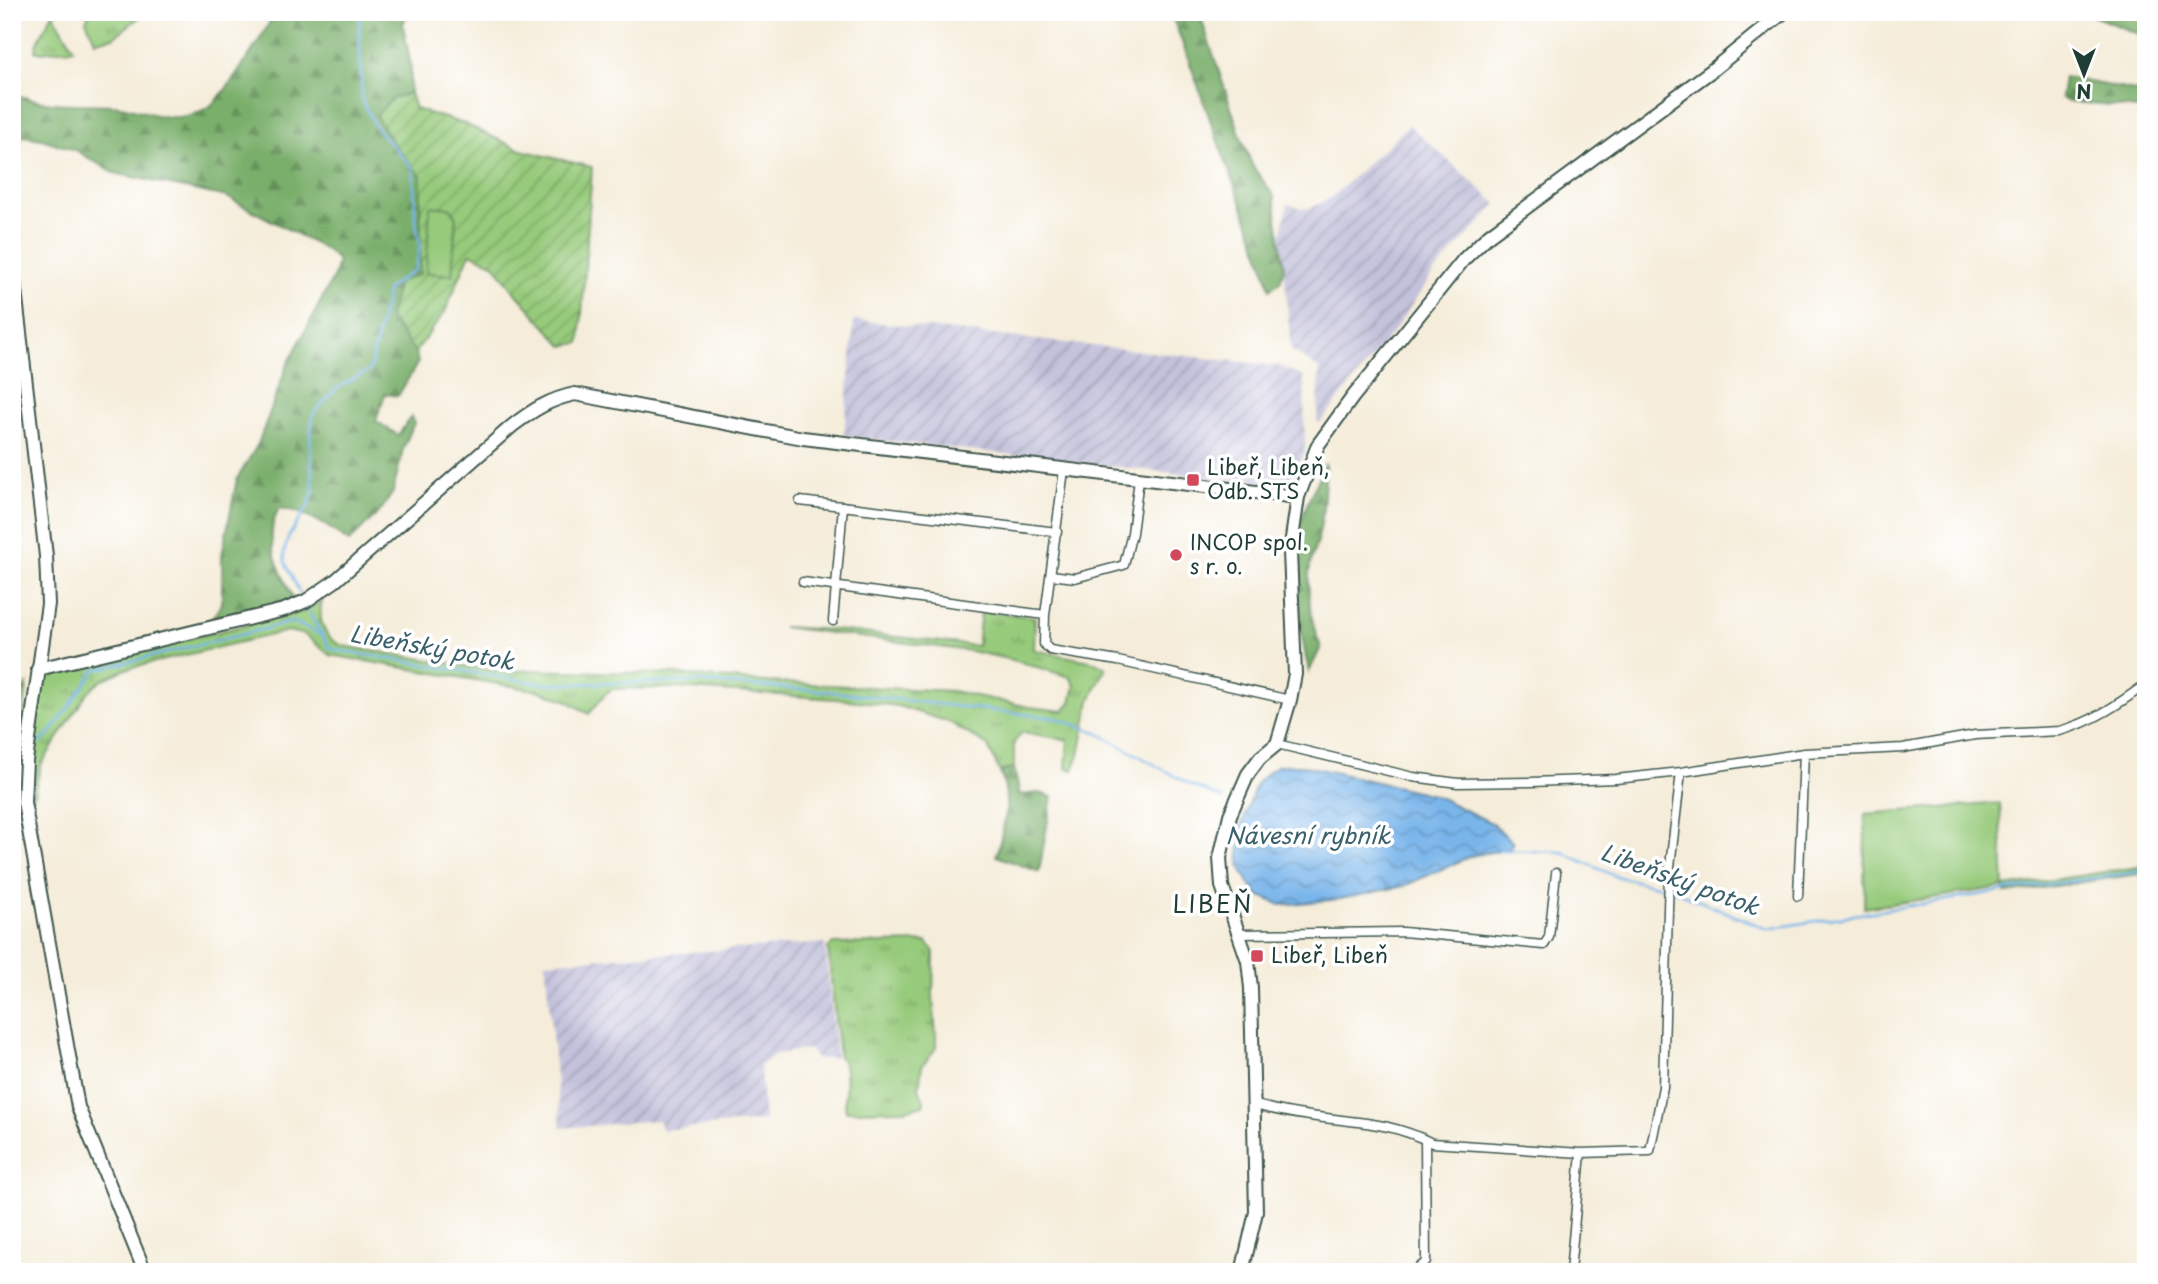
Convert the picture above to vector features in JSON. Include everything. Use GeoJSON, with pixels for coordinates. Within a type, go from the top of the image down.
{"type":"FeatureCollection","features":[{"type":"Feature","properties":{"kind":"street"},"geometry":{"type":"LineString","coordinates":[[1242,1272],[1256,1212],[1251,988],[1248,961],[1222,886],[1220,858],[1230,815],[1248,775],[1260,758],[1278,744],[1290,700],[1295,674],[1290,552],[1298,497],[1318,445],[1361,388],[1489,234],[1711,71],[1784,12]]}},
{"type":"Feature","properties":{"kind":"street"},"geometry":{"type":"LineString","coordinates":[[12,264],[46,556],[48,604],[28,746],[24,802],[75,1095],[90,1141],[145,1272]]}},
{"type":"Feature","properties":{"kind":"street"},"geometry":{"type":"LineString","coordinates":[[38,669],[284,610],[302,603],[351,566],[512,426],[554,398],[575,394],[803,438],[1298,497]]}},
{"type":"Feature","properties":{"kind":"street"},"geometry":{"type":"LineString","coordinates":[[1064,470],[1045,615],[1044,643],[1050,650],[1118,661],[1290,700]]}},
{"type":"Feature","properties":{"kind":"street"},"geometry":{"type":"LineString","coordinates":[[1051,575],[1075,578],[1125,565],[1139,479]]}},
{"type":"Feature","properties":{"kind":"street"},"geometry":{"type":"LineString","coordinates":[[800,501],[1057,532]]}},
{"type":"Feature","properties":{"kind":"street"},"geometry":{"type":"LineString","coordinates":[[833,621],[843,506]]}},
{"type":"Feature","properties":{"kind":"street"},"geometry":{"type":"LineString","coordinates":[[803,582],[1045,615]]}},
{"type":"Feature","properties":{"kind":"street"},"geometry":{"type":"LineString","coordinates":[[1278,744],[1413,777],[1458,783],[1616,779],[1804,753],[1903,748],[1975,736],[2059,731],[2104,712],[2146,684]]}},
{"type":"Feature","properties":{"kind":"street"},"geometry":{"type":"LineString","coordinates":[[1798,896],[1804,753]]}},
{"type":"Feature","properties":{"kind":"street"},"geometry":{"type":"LineString","coordinates":[[1255,1105],[1304,1115],[1379,1123],[1432,1143],[1581,1153],[1650,1151],[1663,1087],[1671,855],[1681,772]]}},
{"type":"Feature","properties":{"kind":"street"},"geometry":{"type":"LineString","coordinates":[[1240,934],[1403,932],[1544,945],[1549,937],[1556,873]]}},
{"type":"Feature","properties":{"kind":"street"},"geometry":{"type":"LineString","coordinates":[[1414,1272],[1426,1262],[1425,1140]]}},
{"type":"Feature","properties":{"kind":"street"},"geometry":{"type":"LineString","coordinates":[[1570,1272],[1581,1153]]}},
{"type":"Feature","properties":{"kind":"shaded area"},"geometry":{"type":"Polygon","coordinates":[[[1409,125],[1497,204],[1434,272],[1395,329],[1320,423],[1317,422],[1320,369],[1291,350],[1281,235],[1288,204],[1310,208],[1331,198],[1409,125]]]}},
{"type":"Feature","properties":{"kind":"shaded area"},"geometry":{"type":"Polygon","coordinates":[[[854,320],[1280,366],[1304,377],[1305,452],[1288,486],[844,436],[854,320]]]}},
{"type":"Feature","properties":{"kind":"shaded area"},"geometry":{"type":"Polygon","coordinates":[[[825,943],[836,1057],[817,1060],[809,1049],[776,1054],[760,1066],[764,1121],[662,1130],[658,1120],[561,1128],[545,962],[825,943]]]}},
{"type":"Feature","properties":{"kind":"green space"},"geometry":{"type":"Polygon","coordinates":[[[90,12],[146,12],[114,37],[95,41],[86,20],[90,12]]]}},
{"type":"Feature","properties":{"kind":"green space"},"geometry":{"type":"Polygon","coordinates":[[[274,12],[407,12],[403,25],[411,66],[410,93],[392,99],[391,141],[421,176],[420,274],[389,317],[415,352],[418,362],[398,396],[385,394],[376,421],[398,435],[411,417],[414,423],[403,449],[393,492],[381,510],[349,542],[316,520],[279,508],[274,520],[272,544],[278,566],[294,601],[212,618],[220,607],[222,597],[222,555],[237,479],[258,444],[287,366],[335,274],[338,260],[325,249],[227,197],[114,173],[75,150],[42,139],[22,136],[12,139],[12,93],[49,102],[119,106],[163,116],[194,114],[211,106],[221,95],[257,44],[274,12]]]}},
{"type":"Feature","properties":{"kind":"green space"},"geometry":{"type":"Polygon","coordinates":[[[1170,12],[1199,12],[1253,167],[1274,196],[1284,267],[1280,282],[1270,289],[1247,217],[1170,12]]]}},
{"type":"Feature","properties":{"kind":"green space"},"geometry":{"type":"Polygon","coordinates":[[[2083,12],[2146,12],[2146,37],[2083,12]]]}},
{"type":"Feature","properties":{"kind":"green space"},"geometry":{"type":"Polygon","coordinates":[[[53,13],[74,49],[35,51],[37,43],[53,13]]]}},
{"type":"Feature","properties":{"kind":"green space"},"geometry":{"type":"Polygon","coordinates":[[[2064,77],[2146,93],[2146,110],[2066,101],[2061,97],[2064,77]]]}},
{"type":"Feature","properties":{"kind":"green space"},"geometry":{"type":"Polygon","coordinates":[[[410,93],[415,109],[465,124],[521,150],[592,167],[580,343],[563,346],[493,263],[470,253],[445,312],[415,352],[389,317],[398,282],[420,274],[421,176],[391,141],[376,116],[392,99],[410,93]]]}},
{"type":"Feature","properties":{"kind":"green space"},"geometry":{"type":"Polygon","coordinates":[[[430,206],[451,208],[456,217],[452,275],[426,273],[430,206]]]}},
{"type":"Feature","properties":{"kind":"green space"},"geometry":{"type":"Polygon","coordinates":[[[1325,463],[1322,512],[1310,566],[1309,586],[1312,618],[1321,647],[1309,672],[1296,595],[1296,554],[1302,518],[1325,463]]]}},
{"type":"Feature","properties":{"kind":"green space"},"geometry":{"type":"Polygon","coordinates":[[[322,601],[323,628],[330,638],[343,646],[504,672],[531,670],[672,674],[767,682],[952,691],[1029,707],[1064,711],[1071,703],[1075,686],[1070,677],[1017,661],[971,651],[782,627],[836,630],[977,646],[981,611],[1035,617],[1034,650],[1095,662],[1106,668],[1090,700],[1079,755],[1073,770],[1066,768],[1068,740],[1022,732],[1014,743],[1014,768],[1000,772],[988,746],[949,722],[898,706],[677,688],[613,689],[606,693],[589,714],[566,700],[540,691],[330,655],[305,635],[288,631],[126,669],[102,680],[87,693],[41,765],[33,798],[29,782],[41,680],[47,672],[301,612],[322,601]]]}},
{"type":"Feature","properties":{"kind":"green space"},"geometry":{"type":"Polygon","coordinates":[[[27,685],[19,763],[12,767],[12,701],[27,685]]]}},
{"type":"Feature","properties":{"kind":"green space"},"geometry":{"type":"Polygon","coordinates":[[[1014,768],[1020,795],[1040,793],[1052,797],[1039,872],[996,856],[1006,804],[1000,772],[1014,768]]]}},
{"type":"Feature","properties":{"kind":"green space"},"geometry":{"type":"Polygon","coordinates":[[[2000,803],[2004,887],[1864,908],[1865,814],[2000,803]]]}},
{"type":"Feature","properties":{"kind":"green space"},"geometry":{"type":"Polygon","coordinates":[[[2146,866],[2146,873],[2005,893],[2004,887],[2146,866]]]}},
{"type":"Feature","properties":{"kind":"green space"},"geometry":{"type":"Polygon","coordinates":[[[927,942],[934,952],[936,1048],[922,1066],[919,1088],[923,1105],[905,1110],[846,1111],[845,1068],[839,1057],[828,948],[833,944],[927,942]]]}},
{"type":"Feature","properties":{"kind":"water","name":"Návesní rybník"},"geometry":{"type":"Polygon","coordinates":[[[1279,765],[1302,765],[1434,795],[1494,824],[1513,843],[1510,848],[1471,856],[1404,886],[1340,899],[1281,905],[1258,895],[1250,885],[1240,866],[1239,833],[1256,784],[1279,765]]]}},
{"type":"Feature","properties":{"kind":"waterway","name":"Libeňský potok"},"geometry":{"type":"LineString","coordinates":[[302,598],[285,562],[284,552],[289,536],[310,503],[313,490],[310,438],[313,414],[337,388],[370,370],[388,289],[415,269],[420,247],[415,215],[413,168],[377,129],[362,101],[359,25],[362,12]]}},
{"type":"Feature","properties":{"kind":"waterway","name":"Libeňský potok"},"geometry":{"type":"LineString","coordinates":[[304,604],[329,647],[336,650],[542,684],[698,682],[826,691],[1056,718],[1096,732],[1191,785],[1223,799]]}},
{"type":"Feature","properties":{"kind":"waterway"},"geometry":{"type":"LineString","coordinates":[[32,745],[42,741],[51,732],[95,670],[293,622],[320,634]]}},
{"type":"Feature","properties":{"kind":"waterway"},"geometry":{"type":"LineString","coordinates":[[12,752],[22,748]]}},
{"type":"Feature","properties":{"kind":"waterway","name":"Libeňský potok"},"geometry":{"type":"LineString","coordinates":[[1499,850],[1562,852],[1615,876],[1673,890],[1767,929],[2146,871]]}},
{"type":"Feature","properties":{"kind":"place","name":"Libeř, Libeň, Odb. STS"},"geometry":{"type":"Point","coordinates":[1193,480]}},
{"type":"Feature","properties":{"kind":"place","name":"INCOP spol. s r. o."},"geometry":{"type":"Point","coordinates":[1176,555]}},
{"type":"Feature","properties":{"kind":"place","name":"Libeř, Libeň"},"geometry":{"type":"Point","coordinates":[1257,956]}},
{"type":"Feature","properties":{"kind":"district","name":"LIBEŇ"},"geometry":{"type":"Point","coordinates":[1213,905]}}]}
